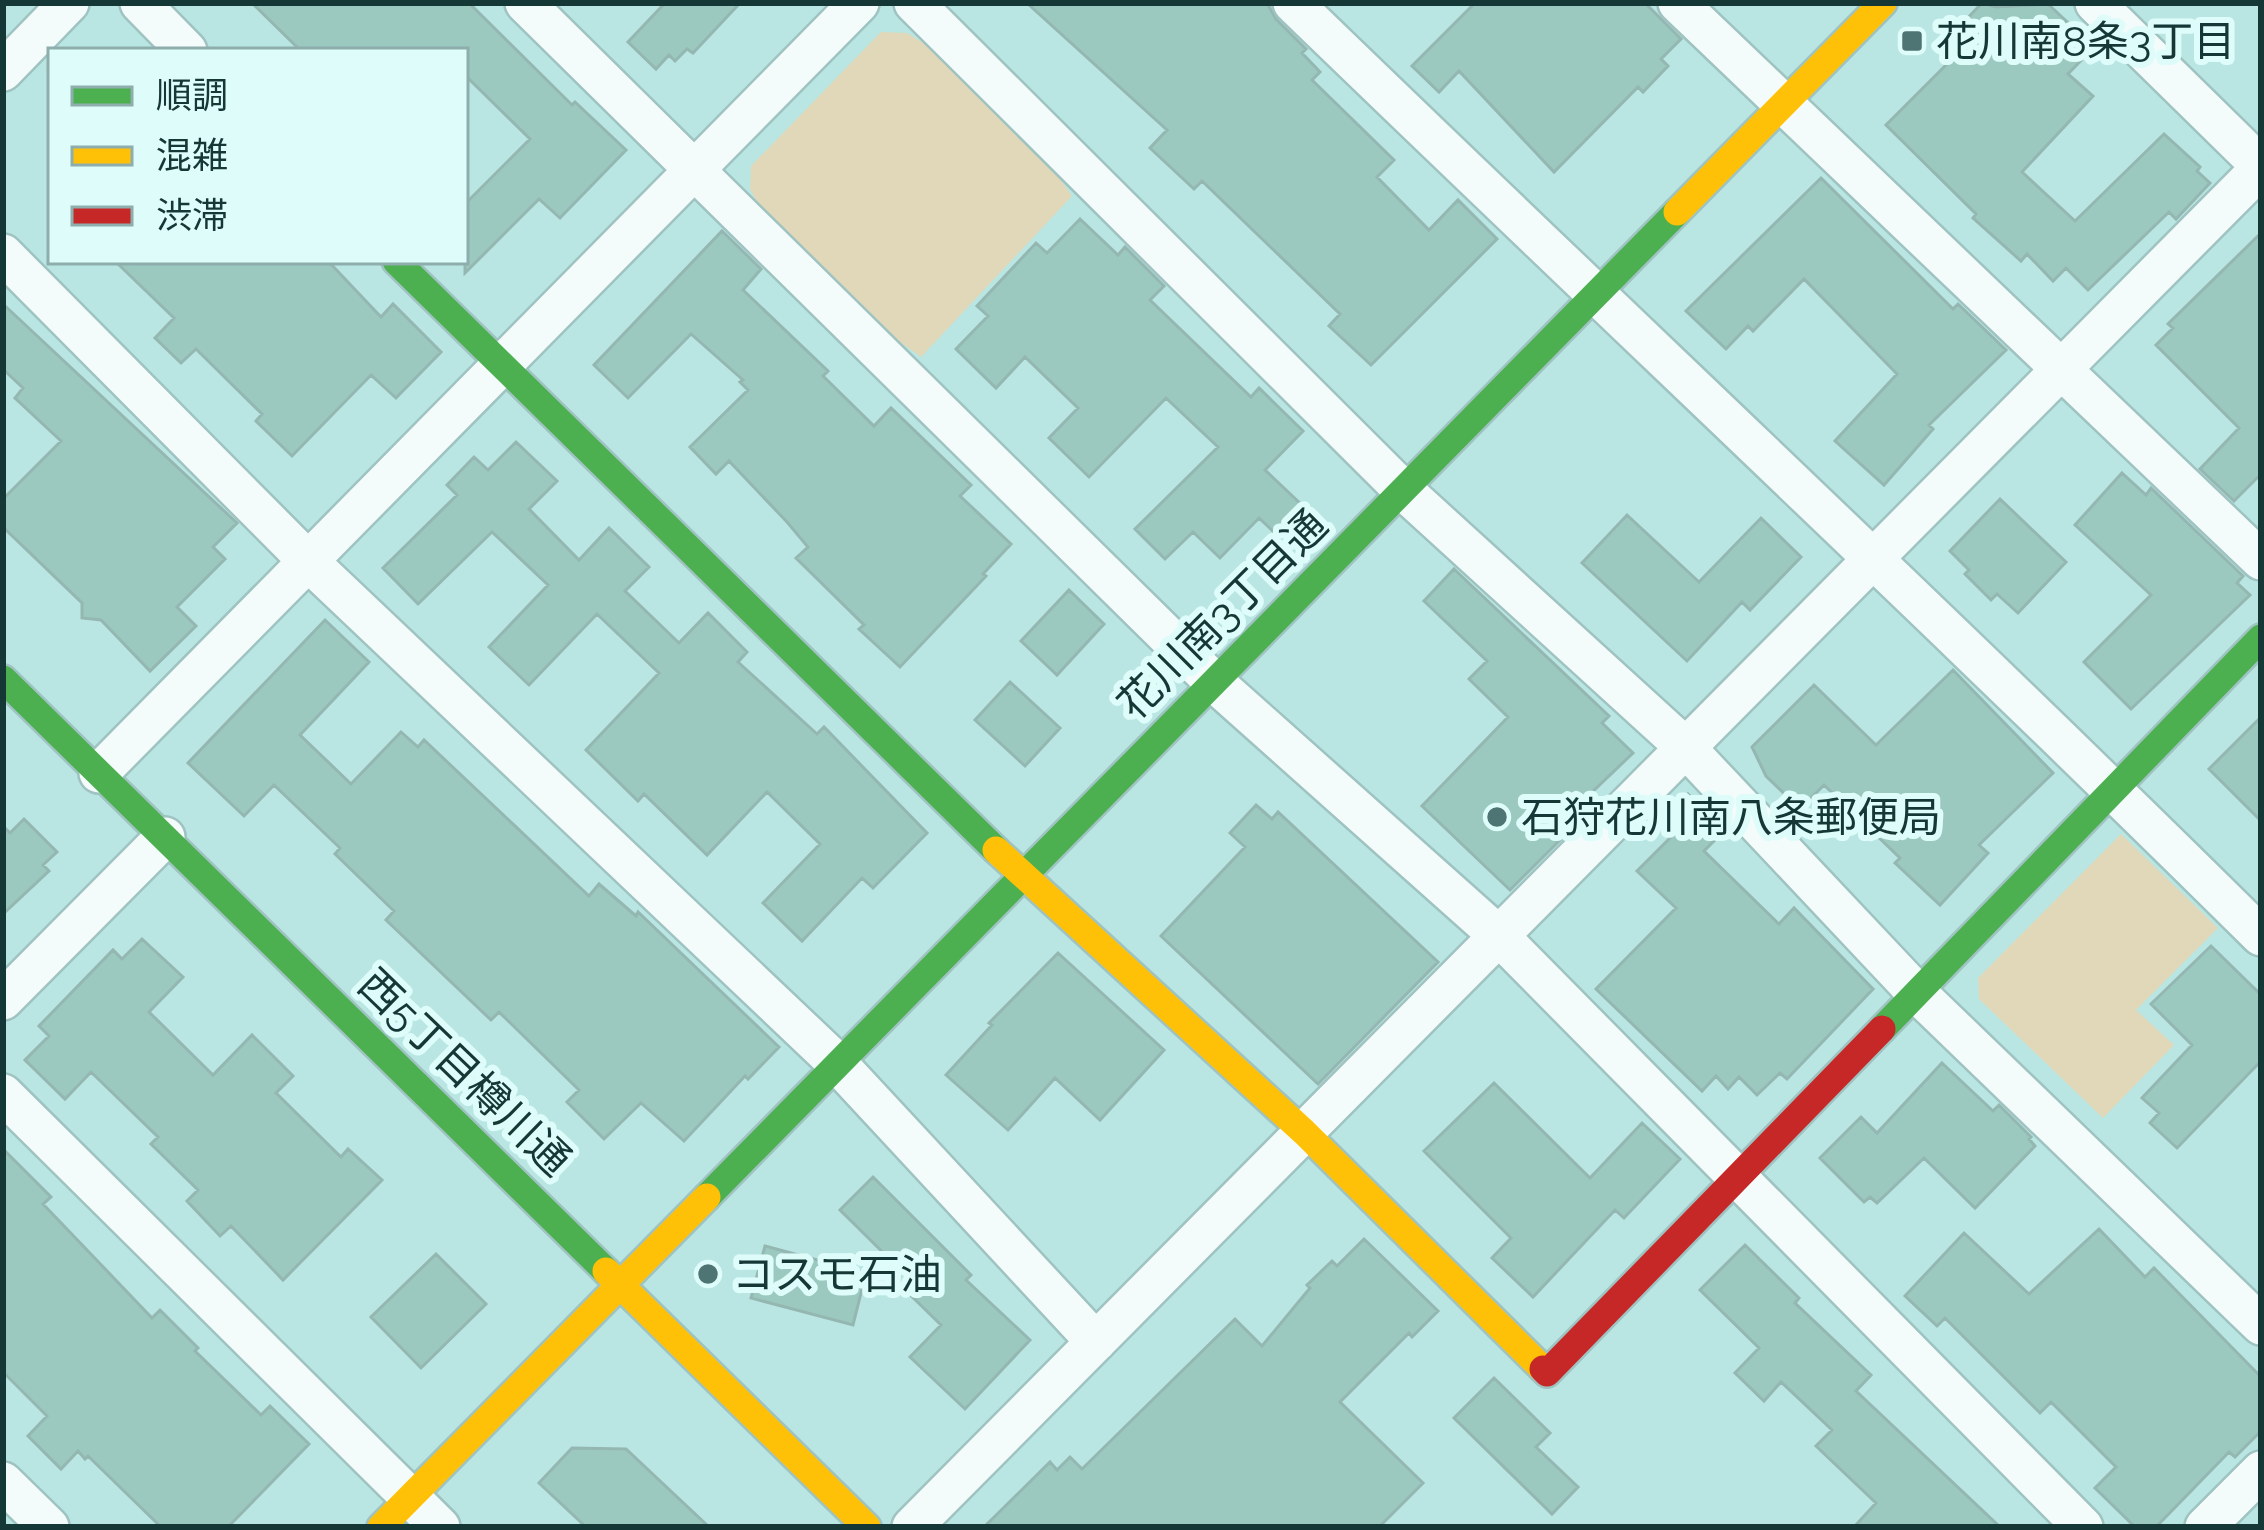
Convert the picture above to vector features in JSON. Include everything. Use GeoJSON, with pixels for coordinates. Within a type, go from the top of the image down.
{"type":"FeatureCollection","features":[{"type":"Feature","properties":{"kind":"street"},"geometry":{"type":"LineString","coordinates":[[3,70],[69,3]]}},
{"type":"Feature","properties":{"kind":"street"},"geometry":{"type":"LineString","coordinates":[[140,3],[184,48]]}},
{"type":"Feature","properties":{"kind":"street"},"geometry":{"type":"LineString","coordinates":[[525,3],[1214,682],[1498,936],[2083,1527]]}},
{"type":"Feature","properties":{"kind":"street"},"geometry":{"type":"LineString","coordinates":[[99,772],[859,3]]}},
{"type":"Feature","properties":{"kind":"street"},"geometry":{"type":"LineString","coordinates":[[914,3],[1403,490],[1685,747],[1915,992],[2261,1325]]}},
{"type":"Feature","properties":{"kind":"street"},"geometry":{"type":"LineString","coordinates":[[1293,3],[1875,558],[2261,936]]}},
{"type":"Feature","properties":{"kind":"street"},"geometry":{"type":"LineString","coordinates":[[1678,3],[2261,560]]}},
{"type":"Feature","properties":{"kind":"street","name":"花川南3丁目通"},"geometry":{"type":"LineString","coordinates":[[381,1527],[1883,3]]}},
{"type":"Feature","properties":{"kind":"street"},"geometry":{"type":"LineString","coordinates":[[912,1527],[2261,167],[2095,3]]}},
{"type":"Feature","properties":{"kind":"street"},"geometry":{"type":"LineString","coordinates":[[3,254],[308,561],[837,1064],[1096,1342]]}},
{"type":"Feature","properties":{"kind":"street"},"geometry":{"type":"LineString","coordinates":[[399,264],[1022,876],[1304,1132],[1547,1373],[2261,638]]}},
{"type":"Feature","properties":{"kind":"street","name":"西5丁目樽川通"},"geometry":{"type":"LineString","coordinates":[[3,679],[867,1527]]}},
{"type":"Feature","properties":{"kind":"street"},"geometry":{"type":"LineString","coordinates":[[3,1000],[165,837]]}},
{"type":"Feature","properties":{"kind":"street"},"geometry":{"type":"LineString","coordinates":[[3,1094],[440,1527]]}},
{"type":"Feature","properties":{"kind":"street"},"geometry":{"type":"LineString","coordinates":[[2205,1527],[2261,1471]]}},
{"type":"Feature","properties":{"kind":"street"},"geometry":{"type":"LineString","coordinates":[[3,1482],[49,1527]]}},
{"type":"Feature","properties":{"kind":"shaded area"},"geometry":{"type":"Polygon","coordinates":[[[881,32],[907,33],[995,86],[1072,196],[921,357],[791,265],[750,189],[751,166],[881,32]]]}},
{"type":"Feature","properties":{"kind":"shaded area"},"geometry":{"type":"Polygon","coordinates":[[[2121,834],[2218,928],[2136,1010],[2174,1045],[2103,1118],[1979,999],[1978,978],[2121,834]]]}},
{"type":"Feature","properties":{"kind":"building"},"geometry":{"type":"Polygon","coordinates":[[[252,3],[469,3],[572,105],[575,102],[626,150],[560,218],[539,199],[465,273],[468,201],[530,139],[468,78],[468,48],[298,48],[252,3]]]}},
{"type":"Feature","properties":{"kind":"building"},"geometry":{"type":"Polygon","coordinates":[[[665,3],[740,3],[693,53],[687,49],[675,61],[669,55],[656,69],[628,42],[665,3]]]}},
{"type":"Feature","properties":{"kind":"building"},"geometry":{"type":"Polygon","coordinates":[[[1027,3],[1267,3],[1320,72],[1312,80],[1394,160],[1377,177],[1429,230],[1458,200],[1497,239],[1371,365],[1329,326],[1340,314],[1202,181],[1194,189],[1150,148],[1167,130],[1027,3]]]}},
{"type":"Feature","properties":{"kind":"building"},"geometry":{"type":"Polygon","coordinates":[[[1475,3],[1645,3],[1681,39],[1661,59],[1668,66],[1643,92],[1638,87],[1554,172],[1459,71],[1439,92],[1412,66],[1475,3]]]}},
{"type":"Feature","properties":{"kind":"building"},"geometry":{"type":"Polygon","coordinates":[[[1982,3],[1996,7],[2048,4],[2094,47],[2068,74],[2093,96],[2022,172],[2075,221],[2164,134],[2200,167],[2197,171],[2210,183],[2176,219],[2169,212],[2088,290],[2066,268],[2053,281],[2027,254],[2021,261],[1973,218],[1976,214],[1886,125],[1950,61],[1938,49],[1982,3]]]}},
{"type":"Feature","properties":{"kind":"building"},"geometry":{"type":"Polygon","coordinates":[[[1821,178],[1953,309],[1958,304],[2006,350],[1929,425],[1933,429],[1884,485],[1835,441],[1897,374],[1804,279],[1753,331],[1748,326],[1726,349],[1686,311],[1821,178]]]}},
{"type":"Feature","properties":{"kind":"building"},"geometry":{"type":"Polygon","coordinates":[[[1080,219],[1118,255],[1125,247],[1164,286],[1150,300],[1251,397],[1259,388],[1303,431],[1265,470],[1304,507],[1277,535],[1259,518],[1220,558],[1193,532],[1165,559],[1135,529],[1218,447],[1166,398],[1089,477],[1049,438],[1078,408],[1025,357],[996,388],[956,349],[988,316],[977,306],[1036,243],[1047,253],[1080,219]]]}},
{"type":"Feature","properties":{"kind":"building"},"geometry":{"type":"Polygon","coordinates":[[[722,231],[761,269],[743,290],[828,371],[823,376],[874,426],[891,408],[971,485],[960,496],[1011,544],[900,667],[796,558],[808,547],[729,461],[716,474],[690,447],[748,390],[743,380],[691,334],[628,398],[594,365],[722,231]]]}},
{"type":"Feature","properties":{"kind":"building"},"geometry":{"type":"Polygon","coordinates":[[[2261,233],[2261,474],[2234,501],[2200,469],[2239,428],[2156,345],[2173,328],[2168,324],[2261,233]]]}},
{"type":"Feature","properties":{"kind":"building"},"geometry":{"type":"Polygon","coordinates":[[[118,264],[331,264],[381,317],[393,304],[441,352],[396,398],[371,375],[292,456],[256,421],[262,414],[196,349],[181,363],[155,338],[174,318],[118,264]]]}},
{"type":"Feature","properties":{"kind":"building"},"geometry":{"type":"Polygon","coordinates":[[[3,304],[237,523],[213,547],[225,559],[177,607],[196,626],[150,671],[101,620],[82,618],[82,603],[3,527],[3,499],[61,441],[15,398],[23,388],[3,369],[3,304]]]}},
{"type":"Feature","properties":{"kind":"building"},"geometry":{"type":"Polygon","coordinates":[[[516,442],[557,481],[529,509],[579,560],[609,528],[649,567],[625,591],[679,643],[708,613],[747,652],[738,662],[817,734],[824,727],[927,833],[873,888],[862,878],[802,941],[763,903],[820,844],[767,792],[707,855],[644,794],[638,801],[586,750],[659,673],[597,614],[529,685],[489,647],[548,585],[492,532],[418,604],[383,568],[457,495],[447,485],[474,457],[488,470],[516,442]]]}},
{"type":"Feature","properties":{"kind":"building"},"geometry":{"type":"Polygon","coordinates":[[[2122,473],[2146,495],[2151,488],[2243,576],[2237,583],[2250,595],[2131,709],[2084,662],[2151,595],[2075,525],[2122,473]]]}},
{"type":"Feature","properties":{"kind":"building"},"geometry":{"type":"Polygon","coordinates":[[[2000,499],[2066,562],[2018,613],[1997,594],[1991,600],[1950,551],[2000,499]]]}},
{"type":"Feature","properties":{"kind":"building"},"geometry":{"type":"Polygon","coordinates":[[[1627,515],[1699,582],[1761,518],[1801,557],[1750,610],[1742,602],[1687,661],[1582,563],[1627,515]]]}},
{"type":"Feature","properties":{"kind":"building"},"geometry":{"type":"Polygon","coordinates":[[[1454,569],[1609,716],[1602,723],[1633,753],[1563,820],[1572,828],[1510,890],[1422,806],[1508,717],[1469,679],[1487,661],[1424,601],[1454,569]]]}},
{"type":"Feature","properties":{"kind":"building"},"geometry":{"type":"Polygon","coordinates":[[[1069,590],[1104,624],[1057,675],[1021,641],[1069,590]]]}},
{"type":"Feature","properties":{"kind":"building"},"geometry":{"type":"Polygon","coordinates":[[[325,620],[369,662],[300,735],[351,784],[401,732],[418,747],[424,740],[589,896],[599,884],[636,916],[638,912],[779,1047],[684,1141],[641,1103],[604,1139],[567,1102],[579,1090],[499,1012],[491,1020],[386,920],[394,911],[335,854],[340,848],[274,785],[244,816],[188,763],[325,620]]]}},
{"type":"Feature","properties":{"kind":"building"},"geometry":{"type":"Polygon","coordinates":[[[1953,670],[2053,773],[1979,845],[1988,853],[1940,905],[1895,863],[1900,858],[1824,785],[1800,809],[1766,776],[1752,747],[1814,685],[1876,745],[1953,670]]]}},
{"type":"Feature","properties":{"kind":"building"},"geometry":{"type":"Polygon","coordinates":[[[1010,682],[1060,728],[1025,766],[975,720],[1010,682]]]}},
{"type":"Feature","properties":{"kind":"building"},"geometry":{"type":"Polygon","coordinates":[[[2261,717],[2261,821],[2209,769],[2261,717]]]}},
{"type":"Feature","properties":{"kind":"building"},"geometry":{"type":"Polygon","coordinates":[[[1688,794],[1725,830],[1704,851],[1779,924],[1794,908],[1873,989],[1787,1079],[1780,1073],[1757,1095],[1739,1077],[1728,1089],[1716,1076],[1702,1091],[1596,989],[1676,908],[1637,871],[1676,832],[1664,820],[1688,794]]]}},
{"type":"Feature","properties":{"kind":"building"},"geometry":{"type":"Polygon","coordinates":[[[1256,805],[1272,819],[1278,812],[1438,962],[1318,1084],[1161,936],[1245,847],[1230,833],[1256,805]]]}},
{"type":"Feature","properties":{"kind":"building"},"geometry":{"type":"Polygon","coordinates":[[[24,819],[57,852],[43,865],[49,871],[3,914],[3,826],[10,833],[24,819]]]}},
{"type":"Feature","properties":{"kind":"building"},"geometry":{"type":"Polygon","coordinates":[[[142,939],[183,977],[149,1012],[213,1075],[252,1035],[293,1076],[276,1093],[341,1157],[348,1149],[382,1180],[283,1280],[231,1226],[220,1236],[187,1201],[198,1190],[151,1144],[158,1137],[91,1072],[65,1099],[25,1060],[49,1036],[39,1026],[113,950],[122,959],[142,939]]]}},
{"type":"Feature","properties":{"kind":"building"},"geometry":{"type":"Polygon","coordinates":[[[2211,946],[2261,995],[2261,1061],[2177,1148],[2150,1123],[2159,1113],[2142,1098],[2192,1045],[2151,1004],[2211,946]]]}},
{"type":"Feature","properties":{"kind":"building"},"geometry":{"type":"Polygon","coordinates":[[[1058,953],[1164,1050],[1100,1120],[1055,1078],[1008,1130],[946,1075],[1058,953]]]}},
{"type":"Feature","properties":{"kind":"building"},"geometry":{"type":"Polygon","coordinates":[[[1942,1063],[1993,1111],[1999,1105],[2035,1146],[1975,1208],[1924,1158],[1877,1203],[1870,1197],[1864,1202],[1820,1158],[1861,1117],[1877,1133],[1942,1063]]]}},
{"type":"Feature","properties":{"kind":"building"},"geometry":{"type":"Polygon","coordinates":[[[1494,1083],[1590,1178],[1642,1123],[1680,1159],[1624,1218],[1615,1210],[1533,1297],[1492,1258],[1511,1238],[1424,1151],[1494,1083]]]}},
{"type":"Feature","properties":{"kind":"building"},"geometry":{"type":"Polygon","coordinates":[[[3,1149],[51,1197],[43,1204],[152,1318],[160,1310],[261,1415],[270,1406],[309,1444],[228,1527],[161,1527],[88,1456],[85,1459],[78,1451],[61,1469],[28,1436],[47,1416],[3,1372],[3,1149]]]}},
{"type":"Feature","properties":{"kind":"building"},"geometry":{"type":"Polygon","coordinates":[[[873,1177],[971,1275],[966,1280],[1030,1340],[965,1409],[910,1357],[941,1325],[896,1281],[917,1286],[840,1210],[873,1177]]]}},
{"type":"Feature","properties":{"kind":"building"},"geometry":{"type":"Polygon","coordinates":[[[2099,1229],[2145,1277],[2154,1268],[2261,1377],[2261,1431],[2235,1457],[2229,1452],[2156,1527],[2135,1527],[2095,1488],[2116,1467],[2051,1402],[2040,1413],[1945,1318],[1937,1326],[1905,1296],[1964,1233],[2029,1294],[2099,1229]]]}},
{"type":"Feature","properties":{"kind":"building"},"geometry":{"type":"Polygon","coordinates":[[[1364,1239],[1438,1311],[1412,1337],[1409,1333],[1340,1402],[1423,1483],[1379,1527],[984,1527],[1050,1462],[1057,1470],[1070,1457],[1082,1469],[1235,1319],[1262,1346],[1310,1288],[1307,1285],[1332,1261],[1337,1266],[1364,1239]]]}},
{"type":"Feature","properties":{"kind":"building"},"geometry":{"type":"Polygon","coordinates":[[[1745,1245],[1799,1298],[1795,1303],[1871,1375],[1856,1391],[2000,1527],[1854,1527],[1876,1503],[1816,1446],[1832,1430],[1781,1382],[1764,1401],[1735,1373],[1759,1348],[1700,1290],[1745,1245]]]}},
{"type":"Feature","properties":{"kind":"building"},"geometry":{"type":"Polygon","coordinates":[[[765,1246],[866,1273],[853,1325],[751,1298],[765,1246]]]}},
{"type":"Feature","properties":{"kind":"building"},"geometry":{"type":"Polygon","coordinates":[[[436,1254],[486,1304],[421,1368],[371,1317],[436,1254]]]}},
{"type":"Feature","properties":{"kind":"building"},"geometry":{"type":"Polygon","coordinates":[[[1494,1378],[1550,1433],[1536,1447],[1578,1487],[1552,1514],[1454,1418],[1494,1378]]]}},
{"type":"Feature","properties":{"kind":"building"},"geometry":{"type":"Polygon","coordinates":[[[572,1448],[626,1449],[709,1527],[586,1527],[539,1483],[572,1448]]]}},
{"type":"Feature","properties":{"kind":"traffic: fast"},"geometry":{"type":"LineString","coordinates":[[707,1197],[1677,212]]}},
{"type":"Feature","properties":{"kind":"traffic: fast"},"geometry":{"type":"LineString","coordinates":[[399,264],[996,850]]}},
{"type":"Feature","properties":{"kind":"traffic: fast"},"geometry":{"type":"LineString","coordinates":[[1882,1029],[2261,638]]}},
{"type":"Feature","properties":{"kind":"traffic: fast"},"geometry":{"type":"LineString","coordinates":[[3,679],[606,1271]]}},
{"type":"Feature","properties":{"kind":"traffic: slow"},"geometry":{"type":"LineString","coordinates":[[1677,212],[1883,3]]}},
{"type":"Feature","properties":{"kind":"traffic: slow"},"geometry":{"type":"LineString","coordinates":[[996,850],[1304,1132],[1543,1369]]}},
{"type":"Feature","properties":{"kind":"traffic: slow"},"geometry":{"type":"LineString","coordinates":[[381,1527],[707,1197]]}},
{"type":"Feature","properties":{"kind":"traffic: slow"},"geometry":{"type":"LineString","coordinates":[[606,1271],[867,1527]]}},
{"type":"Feature","properties":{"kind":"traffic: jam"},"geometry":{"type":"LineString","coordinates":[[1543,1369],[1547,1373],[1882,1029]]}},
{"type":"Feature","properties":{"kind":"place","name":"花川南8条3丁目"},"geometry":{"type":"Point","coordinates":[1912,41]}},
{"type":"Feature","properties":{"kind":"place","name":"石狩花川南八条郵便局"},"geometry":{"type":"Point","coordinates":[1497,817]}},
{"type":"Feature","properties":{"kind":"place","name":"コスモ石油"},"geometry":{"type":"Point","coordinates":[708,1274]}}]}
